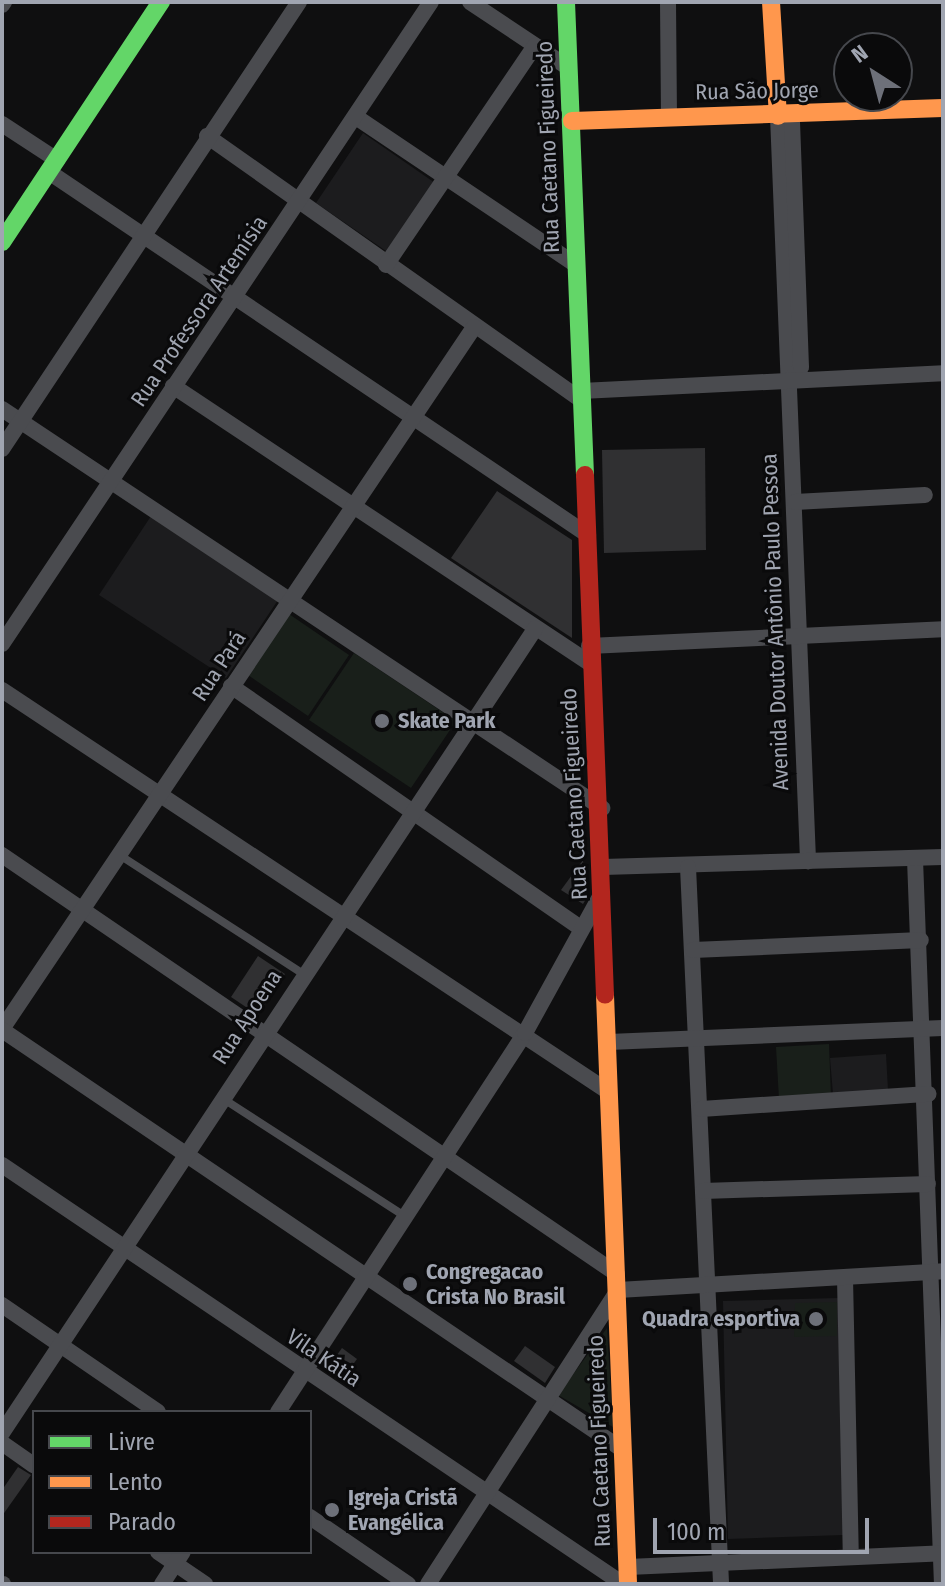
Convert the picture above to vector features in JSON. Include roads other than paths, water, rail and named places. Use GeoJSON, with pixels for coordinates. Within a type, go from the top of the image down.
{"type":"FeatureCollection","features":[{"type":"Feature","properties":{"kind":"main road"},"geometry":{"type":"LineString","coordinates":[[2,242],[161,2]]}},
{"type":"Feature","properties":{"kind":"main road","name":"Rua Caetano Figueiredo"},"geometry":{"type":"LineString","coordinates":[[566,2],[588,535],[590,655],[602,808],[609,1092],[618,1282],[620,1448],[627,1578]]}},
{"type":"Feature","properties":{"kind":"main road","name":"Avenida Doutor Antônio Paulo Pessoa"},"geometry":{"type":"LineString","coordinates":[[771,2],[785,116]]}},
{"type":"Feature","properties":{"kind":"main road","name":"Avenida Doutor Antônio Paulo Pessoa"},"geometry":{"type":"LineString","coordinates":[[785,116],[787,2]]}},
{"type":"Feature","properties":{"kind":"main road","name":"Rua São Jorge"},"geometry":{"type":"LineString","coordinates":[[572,121],[669,116],[785,116],[943,108]]}},
{"type":"Feature","properties":{"kind":"street"},"geometry":{"type":"LineString","coordinates":[[2,449],[207,136],[299,2]]}},
{"type":"Feature","properties":{"kind":"street","name":"Rua Professora Artemísia"},"geometry":{"type":"LineString","coordinates":[[2,644],[173,386],[300,203],[431,2]]}},
{"type":"Feature","properties":{"kind":"street"},"geometry":{"type":"LineString","coordinates":[[470,2],[569,68]]}},
{"type":"Feature","properties":{"kind":"street"},"geometry":{"type":"LineString","coordinates":[[668,2],[669,116]]}},
{"type":"Feature","properties":{"kind":"street"},"geometry":{"type":"LineString","coordinates":[[386,265],[535,46]]}},
{"type":"Feature","properties":{"kind":"street","name":"Avenida Doutor Antônio Paulo Pessoa"},"geometry":{"type":"LineString","coordinates":[[785,116],[789,381],[802,636],[808,861]]}},
{"type":"Feature","properties":{"kind":"street"},"geometry":{"type":"LineString","coordinates":[[356,117],[576,265]]}},
{"type":"Feature","properties":{"kind":"street"},"geometry":{"type":"LineString","coordinates":[[2,124],[144,234],[588,535]]}},
{"type":"Feature","properties":{"kind":"street"},"geometry":{"type":"LineString","coordinates":[[207,136],[474,327],[581,396],[943,373]]}},
{"type":"Feature","properties":{"kind":"street","name":"Rua Pará"},"geometry":{"type":"LineString","coordinates":[[2,1030],[165,792],[231,686],[474,327]]}},
{"type":"Feature","properties":{"kind":"street"},"geometry":{"type":"LineString","coordinates":[[173,386],[535,629],[590,655],[802,636],[943,629]]}},
{"type":"Feature","properties":{"kind":"street"},"geometry":{"type":"LineString","coordinates":[[2,409],[112,478],[470,722],[602,808]]}},
{"type":"Feature","properties":{"kind":"street"},"geometry":{"type":"LineString","coordinates":[[795,502],[925,495]]}},
{"type":"Feature","properties":{"kind":"street","name":"Rua Apoena"},"geometry":{"type":"LineString","coordinates":[[2,1433],[302,973],[535,629]]}},
{"type":"Feature","properties":{"kind":"street"},"geometry":{"type":"LineString","coordinates":[[231,686],[413,807],[580,928]]}},
{"type":"Feature","properties":{"kind":"street"},"geometry":{"type":"LineString","coordinates":[[2,690],[165,792],[609,1092]]}},
{"type":"Feature","properties":{"kind":"street"},"geometry":{"type":"LineString","coordinates":[[2,855],[262,1034],[446,1155],[618,1282],[709,1284],[937,1272]]}},
{"type":"Feature","properties":{"kind":"street"},"geometry":{"type":"LineString","coordinates":[[603,867],[688,867],[943,857]]}},
{"type":"Feature","properties":{"kind":"street"},"geometry":{"type":"LineString","coordinates":[[915,859],[921,940],[934,1028],[929,1094],[928,1184],[937,1272],[942,1584]]}},
{"type":"Feature","properties":{"kind":"street"},"geometry":{"type":"LineString","coordinates":[[688,867],[721,1584]]}},
{"type":"Feature","properties":{"kind":"street"},"geometry":{"type":"LineString","coordinates":[[279,1410],[525,1033],[603,891]]}},
{"type":"Feature","properties":{"kind":"street"},"geometry":{"type":"LineString","coordinates":[[693,950],[921,940]]}},
{"type":"Feature","properties":{"kind":"street"},"geometry":{"type":"LineString","coordinates":[[609,1042],[934,1028]]}},
{"type":"Feature","properties":{"kind":"street"},"geometry":{"type":"LineString","coordinates":[[2,1030],[620,1448]]}},
{"type":"Feature","properties":{"kind":"street"},"geometry":{"type":"LineString","coordinates":[[701,1109],[929,1094]]}},
{"type":"Feature","properties":{"kind":"street","name":"Vila Kátia"},"geometry":{"type":"LineString","coordinates":[[2,1165],[487,1495],[627,1578]]}},
{"type":"Feature","properties":{"kind":"street"},"geometry":{"type":"LineString","coordinates":[[703,1191],[928,1184]]}},
{"type":"Feature","properties":{"kind":"street"},"geometry":{"type":"LineString","coordinates":[[845,1278],[851,1557]]}},
{"type":"Feature","properties":{"kind":"street"},"geometry":{"type":"LineString","coordinates":[[428,1584],[549,1400],[618,1282]]}},
{"type":"Feature","properties":{"kind":"street"},"geometry":{"type":"LineString","coordinates":[[2,1305],[155,1410]]}},
{"type":"Feature","properties":{"kind":"street"},"geometry":{"type":"LineString","coordinates":[[2,1443],[32,1464]]}},
{"type":"Feature","properties":{"kind":"street"},"geometry":{"type":"LineString","coordinates":[[312,1518],[408,1584]]}},
{"type":"Feature","properties":{"kind":"street"},"geometry":{"type":"LineString","coordinates":[[627,1578],[720,1563],[942,1553]]}},
{"type":"Feature","properties":{"kind":"street"},"geometry":{"type":"LineString","coordinates":[[162,1584],[178,1558],[205,1584]]}},
{"type":"Feature","properties":{"kind":"lane"},"geometry":{"type":"LineString","coordinates":[[121,856],[302,973]]}},
{"type":"Feature","properties":{"kind":"lane"},"geometry":{"type":"LineString","coordinates":[[221,1097],[407,1217]]}},
{"type":"Feature","properties":{"kind":"place","name":"Skate Park"},"geometry":{"type":"Point","coordinates":[382,721]}},
{"type":"Feature","properties":{"kind":"place","name":"Congregacao Crista No Brasil"},"geometry":{"type":"Point","coordinates":[410,1284]}},
{"type":"Feature","properties":{"kind":"place","name":"Quadra esportiva"},"geometry":{"type":"Point","coordinates":[816,1319]}},
{"type":"Feature","properties":{"kind":"place","name":"Igreja Cristã Evangélica"},"geometry":{"type":"Point","coordinates":[332,1510]}}]}
